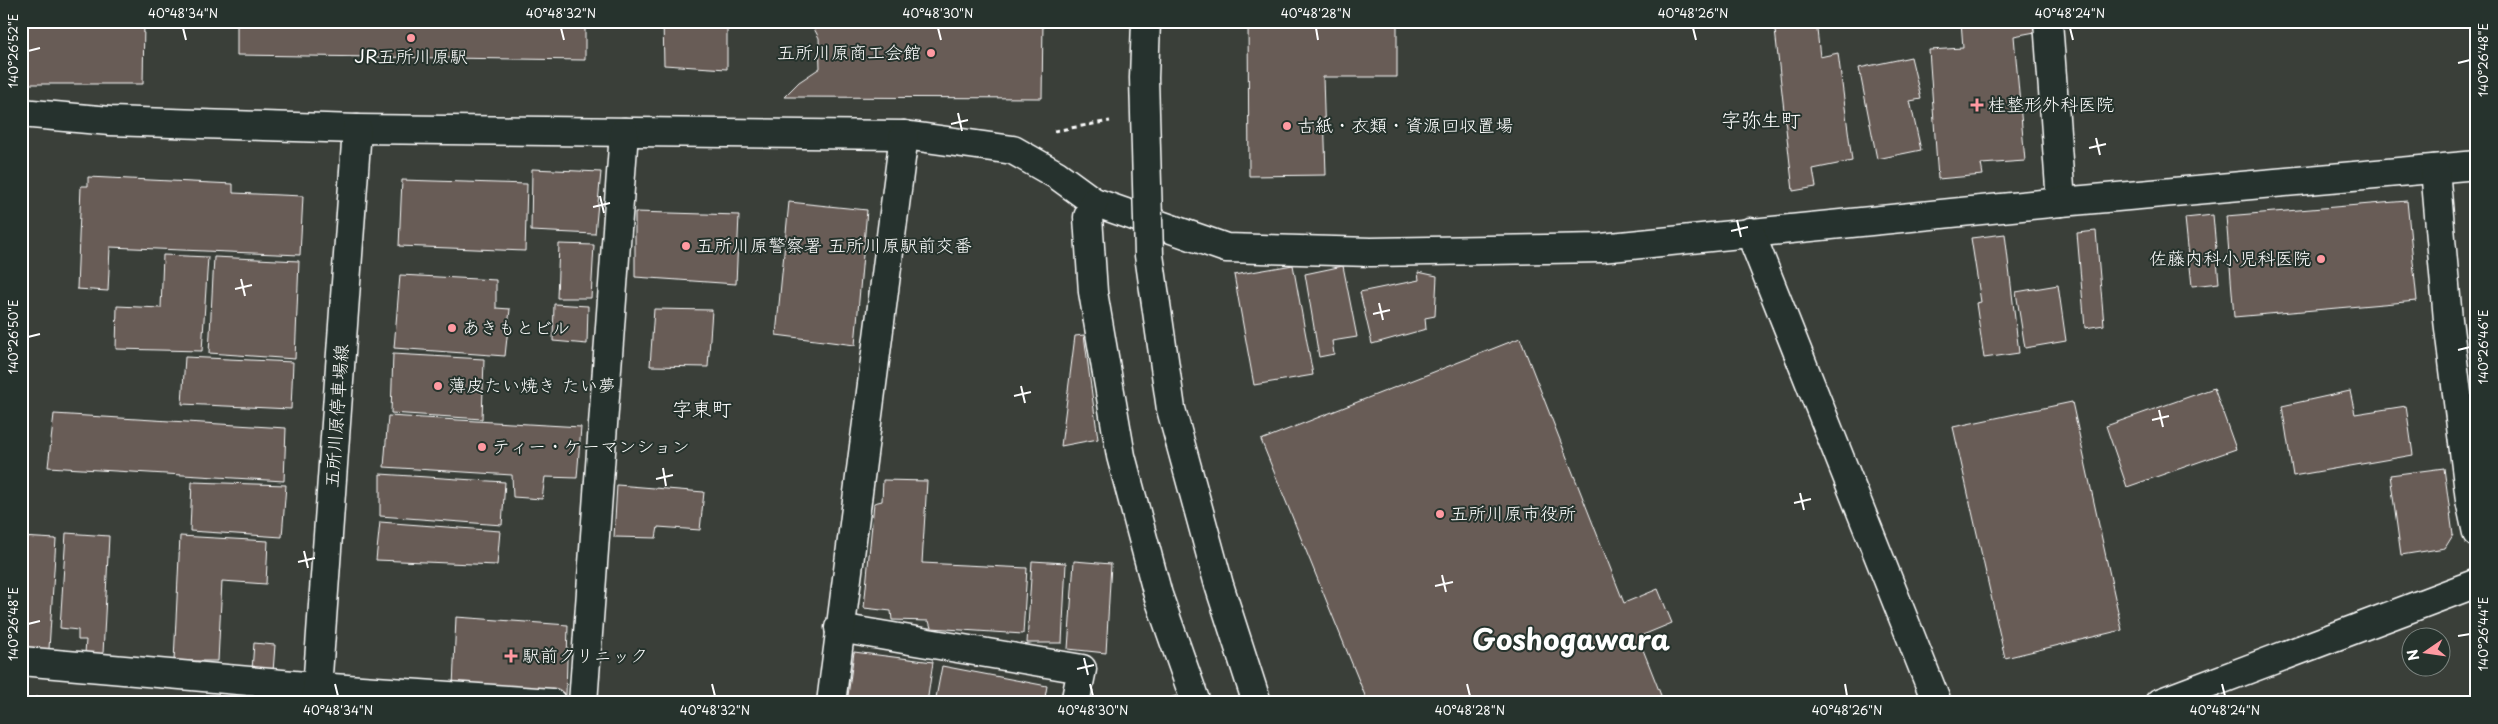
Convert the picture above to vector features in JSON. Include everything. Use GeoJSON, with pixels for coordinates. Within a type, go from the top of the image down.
{"type":"FeatureCollection","features":[{"type":"Feature","properties":{"kind":"main road"},"geometry":{"type":"LineString","coordinates":[[1146,21],[1144,78],[1149,255],[1171,409],[1219,585],[1257,703]]}},
{"type":"Feature","properties":{"kind":"main road"},"geometry":{"type":"LineString","coordinates":[[2048,21],[2061,202]]}},
{"type":"Feature","properties":{"kind":"main road"},"geometry":{"type":"LineString","coordinates":[[21,113],[110,121],[357,129],[904,135],[1013,150],[1057,175],[1094,202],[1226,248],[1371,252],[1601,248],[2061,202],[2477,165]]}},
{"type":"Feature","properties":{"kind":"main road","name":"五所川原停車場線"},"geometry":{"type":"LineString","coordinates":[[317,695],[357,129]]}},
{"type":"Feature","properties":{"kind":"main road"},"geometry":{"type":"LineString","coordinates":[[583,703],[624,132]]}},
{"type":"Feature","properties":{"kind":"main road"},"geometry":{"type":"LineString","coordinates":[[831,703],[839,628],[904,135]]}},
{"type":"Feature","properties":{"kind":"main road"},"geometry":{"type":"LineString","coordinates":[[2435,169],[2448,320],[2470,500],[2477,533]]}},
{"type":"Feature","properties":{"kind":"main road"},"geometry":{"type":"LineString","coordinates":[[1094,202],[1088,217],[1093,292],[1121,456],[1158,595],[1196,703]]}},
{"type":"Feature","properties":{"kind":"main road"},"geometry":{"type":"LineString","coordinates":[[1750,232],[1937,703]]}},
{"type":"Feature","properties":{"kind":"main road"},"geometry":{"type":"LineString","coordinates":[[2159,703],[2477,583]]}},
{"type":"Feature","properties":{"kind":"main road"},"geometry":{"type":"LineString","coordinates":[[839,628],[1082,669],[1075,703]]}},
{"type":"Feature","properties":{"kind":"main road"},"geometry":{"type":"LineString","coordinates":[[21,661],[317,695],[552,703]]}},
{"type":"Feature","properties":{"kind":"path"},"geometry":{"type":"LineString","coordinates":[[1054,131],[1119,119]]}},
{"type":"Feature","properties":{"kind":"building"},"geometry":{"type":"Polygon","coordinates":[[[21,21],[144,22],[143,84],[21,84],[21,21]]]}},
{"type":"Feature","properties":{"kind":"building","name":"JR五所川原駅"},"geometry":{"type":"Polygon","coordinates":[[[237,21],[585,21],[585,60],[237,55],[237,21]]]}},
{"type":"Feature","properties":{"kind":"building"},"geometry":{"type":"Polygon","coordinates":[[[663,21],[727,21],[727,69],[664,65],[663,21]]]}},
{"type":"Feature","properties":{"kind":"building","name":"五所川原商工会館"},"geometry":{"type":"Polygon","coordinates":[[[810,21],[1043,21],[1042,98],[784,97],[799,82],[820,68],[819,38],[810,21]]]}},
{"type":"Feature","properties":{"kind":"building","name":"古紙・衣類・資源回収置場"},"geometry":{"type":"Polygon","coordinates":[[[1248,21],[1397,21],[1397,77],[1323,77],[1326,175],[1249,176],[1248,21]]]}},
{"type":"Feature","properties":{"kind":"building"},"geometry":{"type":"Polygon","coordinates":[[[1774,21],[1816,21],[1820,57],[1838,53],[1852,161],[1813,169],[1816,187],[1793,191],[1774,21]]]}},
{"type":"Feature","properties":{"kind":"building","name":"桂整形外科医院"},"geometry":{"type":"Polygon","coordinates":[[[1961,21],[2034,21],[2035,32],[2014,36],[2025,161],[1981,164],[1983,175],[1938,179],[1929,50],[1963,48],[1961,21]]]}},
{"type":"Feature","properties":{"kind":"building"},"geometry":{"type":"Polygon","coordinates":[[[1911,57],[1921,99],[1910,101],[1921,150],[1877,159],[1859,68],[1911,57]]]}},
{"type":"Feature","properties":{"kind":"building"},"geometry":{"type":"Polygon","coordinates":[[[532,169],[601,172],[595,234],[531,231],[532,169]]]}},
{"type":"Feature","properties":{"kind":"building"},"geometry":{"type":"Polygon","coordinates":[[[88,177],[233,184],[233,193],[303,196],[300,255],[110,247],[108,291],[77,289],[81,186],[88,186],[88,177]]]}},
{"type":"Feature","properties":{"kind":"building"},"geometry":{"type":"Polygon","coordinates":[[[402,180],[527,184],[525,251],[399,246],[402,180]]]}},
{"type":"Feature","properties":{"kind":"building","name":"佐藤内科小児科医院"},"geometry":{"type":"Polygon","coordinates":[[[2407,201],[2417,301],[2234,317],[2226,216],[2407,201]]]}},
{"type":"Feature","properties":{"kind":"building"},"geometry":{"type":"Polygon","coordinates":[[[789,202],[867,210],[855,345],[776,335],[789,202]]]}},
{"type":"Feature","properties":{"kind":"building","name":"五所川原警察署 五所川原駅前交番"},"geometry":{"type":"Polygon","coordinates":[[[635,212],[739,215],[736,284],[635,277],[635,212]]]}},
{"type":"Feature","properties":{"kind":"building"},"geometry":{"type":"Polygon","coordinates":[[[2213,215],[2219,283],[2192,286],[2185,218],[2213,215]]]}},
{"type":"Feature","properties":{"kind":"building"},"geometry":{"type":"Polygon","coordinates":[[[2096,231],[2104,325],[2085,328],[2077,233],[2096,231]]]}},
{"type":"Feature","properties":{"kind":"building"},"geometry":{"type":"Polygon","coordinates":[[[2005,234],[2019,353],[1984,358],[1976,303],[1981,302],[1971,238],[2005,234]]]}},
{"type":"Feature","properties":{"kind":"building"},"geometry":{"type":"Polygon","coordinates":[[[559,244],[594,245],[591,298],[557,298],[559,244]]]}},
{"type":"Feature","properties":{"kind":"building"},"geometry":{"type":"Polygon","coordinates":[[[163,255],[208,257],[202,351],[116,349],[117,306],[161,308],[163,255]]]}},
{"type":"Feature","properties":{"kind":"building"},"geometry":{"type":"Polygon","coordinates":[[[214,257],[299,261],[295,359],[209,353],[214,257]]]}},
{"type":"Feature","properties":{"kind":"building"},"geometry":{"type":"Polygon","coordinates":[[[1293,265],[1313,375],[1254,385],[1234,275],[1293,265]]]}},
{"type":"Feature","properties":{"kind":"building"},"geometry":{"type":"Polygon","coordinates":[[[1343,266],[1357,337],[1332,341],[1334,354],[1319,357],[1305,274],[1343,266]]]}},
{"type":"Feature","properties":{"kind":"building"},"geometry":{"type":"Polygon","coordinates":[[[1418,272],[1437,276],[1435,316],[1425,318],[1426,329],[1372,344],[1360,292],[1419,280],[1418,272]]]}},
{"type":"Feature","properties":{"kind":"building","name":"あきもとビル"},"geometry":{"type":"Polygon","coordinates":[[[400,275],[496,280],[496,308],[510,309],[505,356],[394,348],[400,275]]]}},
{"type":"Feature","properties":{"kind":"building"},"geometry":{"type":"Polygon","coordinates":[[[2058,285],[2066,341],[2025,348],[2016,292],[2058,285]]]}},
{"type":"Feature","properties":{"kind":"building"},"geometry":{"type":"Polygon","coordinates":[[[554,304],[588,306],[587,344],[553,341],[554,304]]]}},
{"type":"Feature","properties":{"kind":"building"},"geometry":{"type":"Polygon","coordinates":[[[654,309],[712,310],[708,367],[650,366],[654,309]]]}},
{"type":"Feature","properties":{"kind":"building"},"geometry":{"type":"Polygon","coordinates":[[[1084,335],[1098,439],[1061,446],[1075,336],[1084,335]]]}},
{"type":"Feature","properties":{"kind":"building","name":"五所川原市役所"},"geometry":{"type":"Polygon","coordinates":[[[1520,338],[1624,603],[1658,589],[1672,623],[1638,637],[1664,703],[1368,703],[1261,440],[1520,338]]]}},
{"type":"Feature","properties":{"kind":"building","name":"薄皮たい焼き たい夢"},"geometry":{"type":"Polygon","coordinates":[[[393,354],[484,359],[482,419],[391,413],[393,354]]]}},
{"type":"Feature","properties":{"kind":"building"},"geometry":{"type":"Polygon","coordinates":[[[185,357],[293,362],[291,409],[182,404],[185,357]]]}},
{"type":"Feature","properties":{"kind":"building"},"geometry":{"type":"Polygon","coordinates":[[[2214,388],[2236,449],[2127,487],[2106,426],[2214,388]]]}},
{"type":"Feature","properties":{"kind":"building"},"geometry":{"type":"Polygon","coordinates":[[[2350,391],[2355,414],[2406,406],[2413,455],[2293,476],[2282,406],[2350,391]]]}},
{"type":"Feature","properties":{"kind":"building"},"geometry":{"type":"Polygon","coordinates":[[[2072,402],[2122,630],[2005,658],[1953,427],[2072,402]]]}},
{"type":"Feature","properties":{"kind":"building"},"geometry":{"type":"Polygon","coordinates":[[[54,414],[286,428],[284,481],[48,467],[54,414]]]}},
{"type":"Feature","properties":{"kind":"building","name":"ティー・ケーマンション"},"geometry":{"type":"Polygon","coordinates":[[[388,416],[581,427],[577,478],[545,477],[542,499],[513,497],[512,475],[384,467],[388,416]]]}},
{"type":"Feature","properties":{"kind":"building"},"geometry":{"type":"Polygon","coordinates":[[[2444,468],[2453,535],[2445,548],[2401,555],[2390,475],[2444,468]]]}},
{"type":"Feature","properties":{"kind":"building"},"geometry":{"type":"Polygon","coordinates":[[[380,474],[505,482],[502,525],[380,516],[380,474]]]}},
{"type":"Feature","properties":{"kind":"building"},"geometry":{"type":"Polygon","coordinates":[[[883,480],[927,481],[922,563],[1027,568],[1023,634],[931,628],[929,621],[892,620],[891,611],[864,608],[874,503],[882,501],[883,480]]]}},
{"type":"Feature","properties":{"kind":"building"},"geometry":{"type":"Polygon","coordinates":[[[192,482],[286,485],[282,537],[190,531],[192,482]]]}},
{"type":"Feature","properties":{"kind":"building"},"geometry":{"type":"Polygon","coordinates":[[[617,485],[704,492],[700,530],[658,527],[656,538],[614,537],[617,485]]]}},
{"type":"Feature","properties":{"kind":"building"},"geometry":{"type":"Polygon","coordinates":[[[380,522],[500,531],[497,565],[376,560],[380,522]]]}},
{"type":"Feature","properties":{"kind":"building"},"geometry":{"type":"Polygon","coordinates":[[[66,533],[109,536],[103,654],[85,653],[86,640],[78,640],[78,630],[60,628],[66,533]]]}},
{"type":"Feature","properties":{"kind":"building"},"geometry":{"type":"Polygon","coordinates":[[[180,536],[268,541],[266,584],[222,581],[218,661],[174,661],[180,536]]]}},
{"type":"Feature","properties":{"kind":"building"},"geometry":{"type":"Polygon","coordinates":[[[21,537],[56,539],[49,649],[21,648],[21,537]]]}},
{"type":"Feature","properties":{"kind":"building"},"geometry":{"type":"Polygon","coordinates":[[[1032,561],[1066,563],[1062,643],[1027,643],[1032,561]]]}},
{"type":"Feature","properties":{"kind":"building"},"geometry":{"type":"Polygon","coordinates":[[[1074,561],[1111,564],[1106,653],[1068,649],[1074,561]]]}},
{"type":"Feature","properties":{"kind":"building","name":"駅前クリニック"},"geometry":{"type":"Polygon","coordinates":[[[456,617],[568,625],[566,695],[453,687],[456,617]]]}},
{"type":"Feature","properties":{"kind":"building"},"geometry":{"type":"Polygon","coordinates":[[[254,643],[275,645],[273,672],[252,670],[254,643]]]}},
{"type":"Feature","properties":{"kind":"building"},"geometry":{"type":"Polygon","coordinates":[[[854,652],[933,662],[927,703],[847,703],[854,652]]]}},
{"type":"Feature","properties":{"kind":"building"},"geometry":{"type":"Polygon","coordinates":[[[942,666],[1047,686],[1044,703],[935,703],[942,666]]]}},
{"type":"Feature","properties":{"kind":"building"},"geometry":{"type":"Polygon","coordinates":[[[1176,696],[1178,703],[1155,702],[1176,696]]]}},
{"type":"Feature","properties":{"kind":"building"},"geometry":{"type":"Polygon","coordinates":[[[36,697],[81,700],[80,703],[36,703],[36,697]]]}},
{"type":"Feature","properties":{"kind":"place","name":"JR五所川原駅"},"geometry":{"type":"Point","coordinates":[411,38]}},
{"type":"Feature","properties":{"kind":"place","name":"五所川原商工会館"},"geometry":{"type":"Point","coordinates":[931,53]}},
{"type":"Feature","properties":{"kind":"place","name":"桂整形外科医院"},"geometry":{"type":"Point","coordinates":[1977,105]}},
{"type":"Feature","properties":{"kind":"place","name":"古紙・衣類・資源回収置場"},"geometry":{"type":"Point","coordinates":[1287,126]}},
{"type":"Feature","properties":{"kind":"place","name":"五所川原警察署 五所川原駅前交番"},"geometry":{"type":"Point","coordinates":[686,246]}},
{"type":"Feature","properties":{"kind":"place","name":"佐藤内科小児科医院"},"geometry":{"type":"Point","coordinates":[2321,259]}},
{"type":"Feature","properties":{"kind":"place","name":"あきもとビル"},"geometry":{"type":"Point","coordinates":[452,328]}},
{"type":"Feature","properties":{"kind":"place","name":"薄皮たい焼き たい夢"},"geometry":{"type":"Point","coordinates":[438,386]}},
{"type":"Feature","properties":{"kind":"place","name":"ティー・ケーマンション"},"geometry":{"type":"Point","coordinates":[482,447]}},
{"type":"Feature","properties":{"kind":"place","name":"五所川原市役所"},"geometry":{"type":"Point","coordinates":[1440,514]}},
{"type":"Feature","properties":{"kind":"place","name":"駅前クリニック"},"geometry":{"type":"Point","coordinates":[511,656]}},
{"type":"Feature","properties":{"kind":"district","name":"字弥生町"},"geometry":{"type":"Point","coordinates":[1761,120]}},
{"type":"Feature","properties":{"kind":"district","name":"字東町"},"geometry":{"type":"Point","coordinates":[702,409]}},
{"type":"Feature","properties":{"kind":"district","name":"Goshogawara"},"geometry":{"type":"Point","coordinates":[1571,640]}}]}
